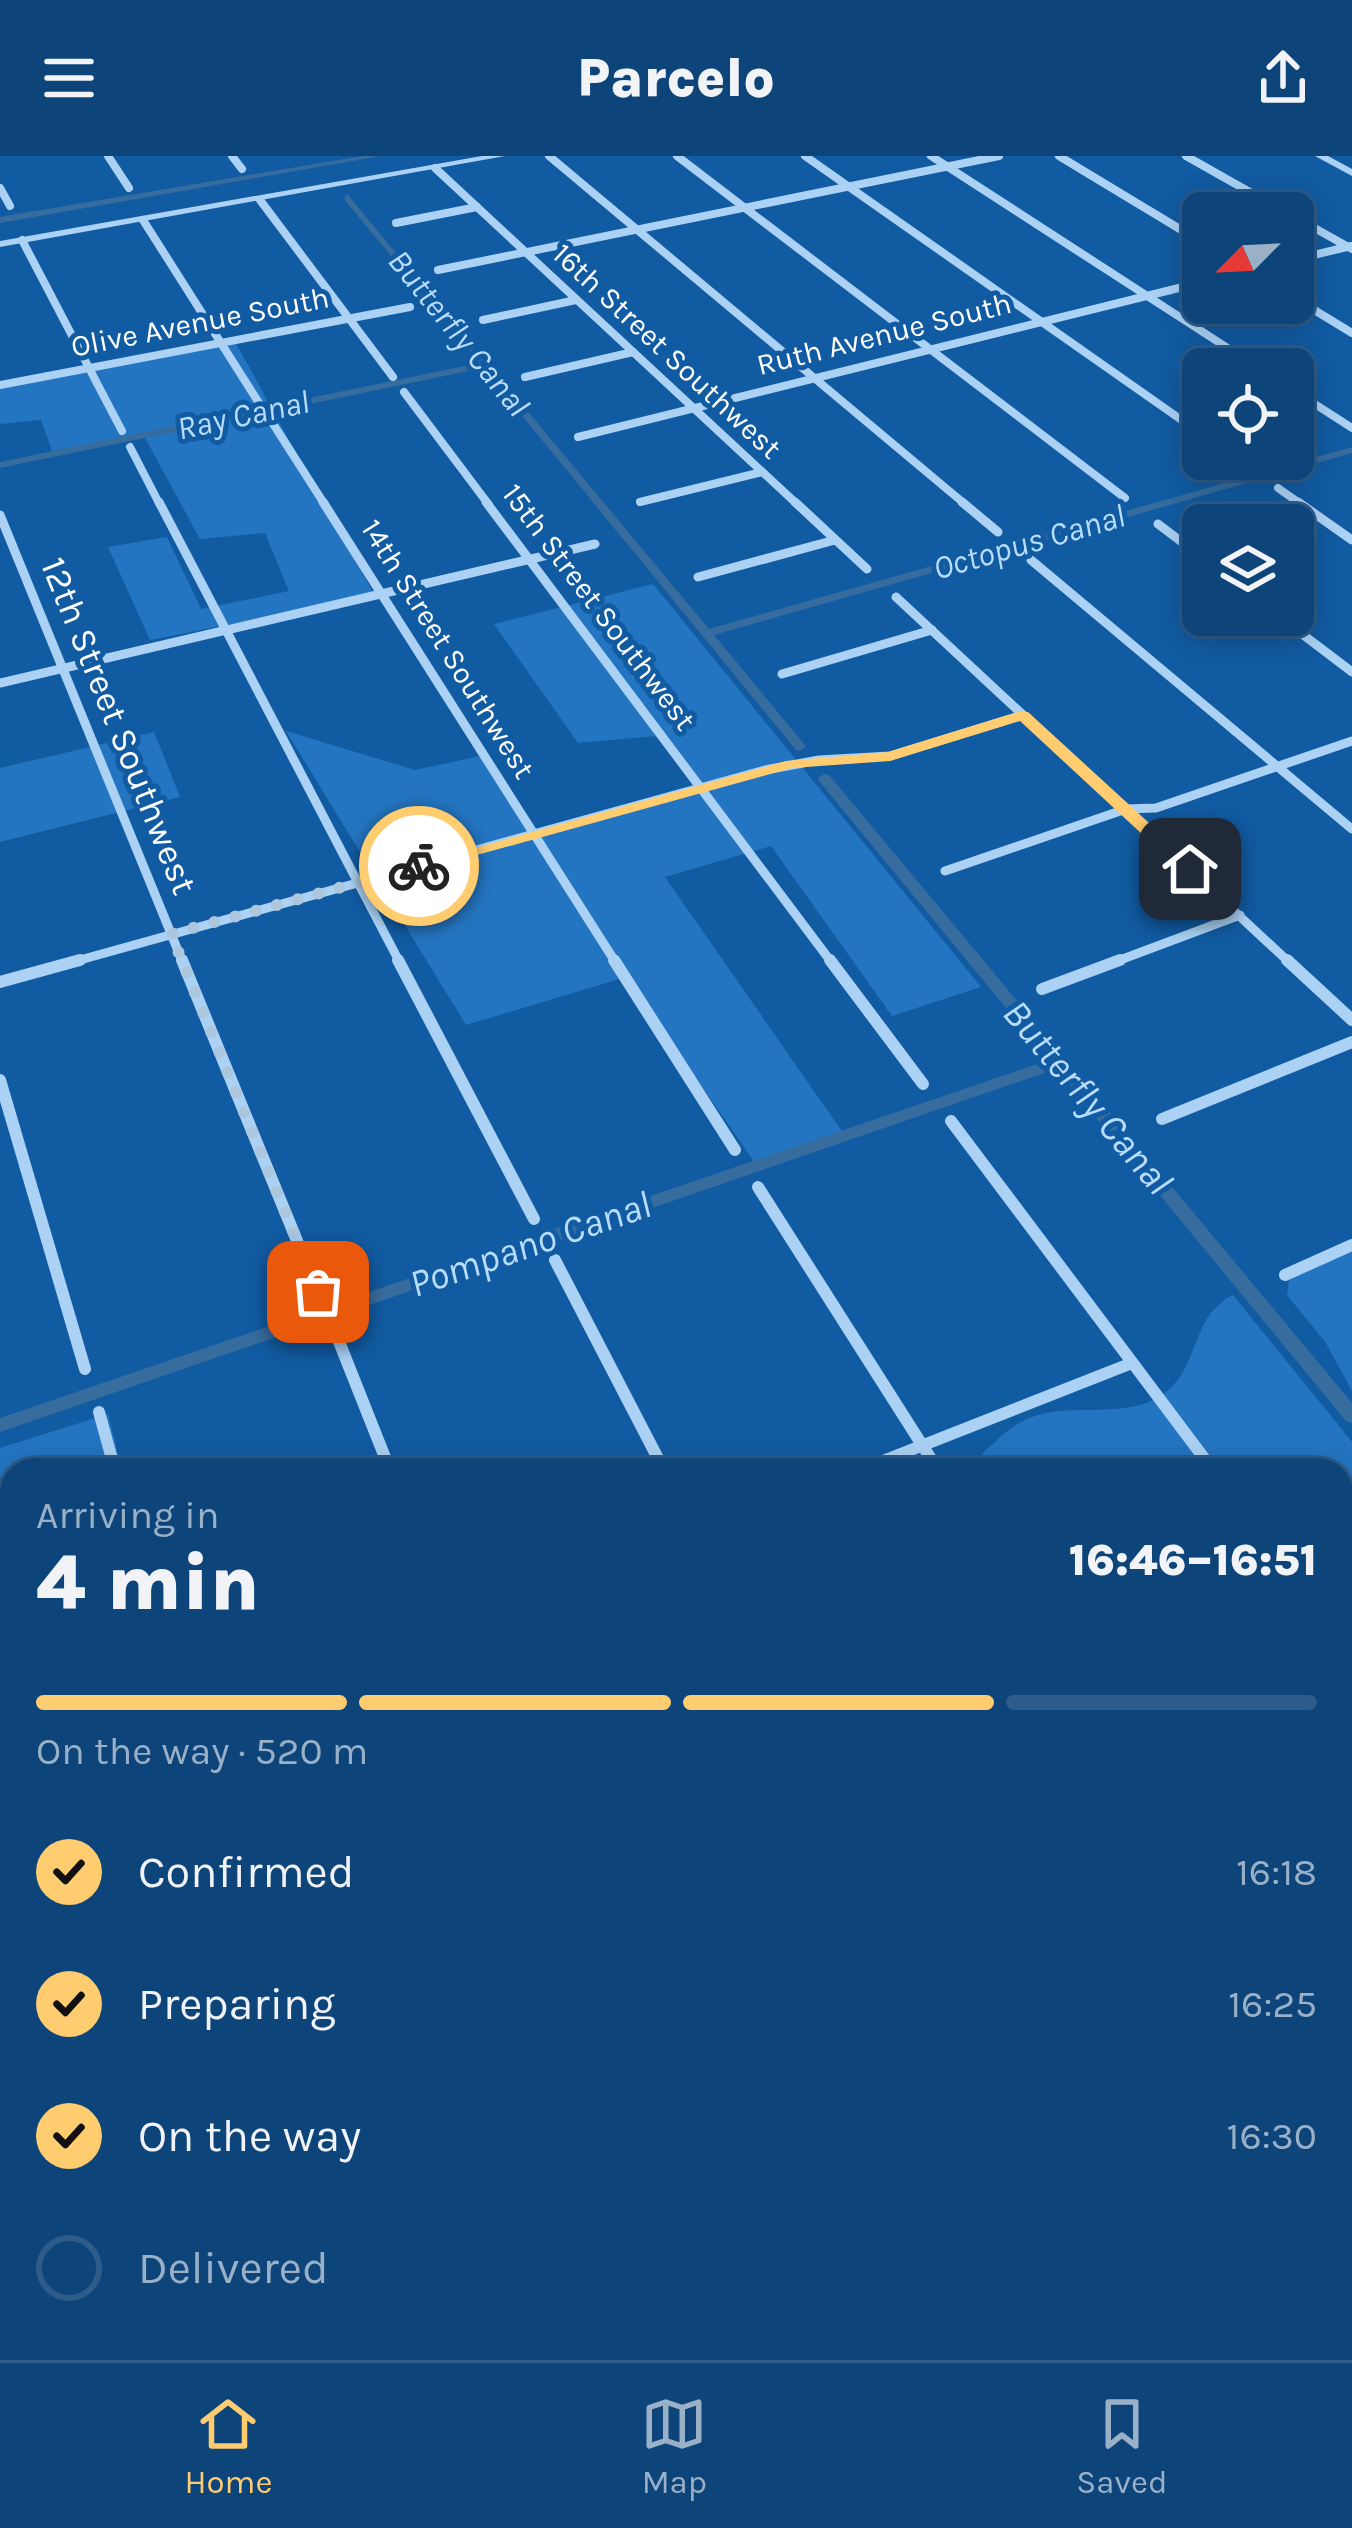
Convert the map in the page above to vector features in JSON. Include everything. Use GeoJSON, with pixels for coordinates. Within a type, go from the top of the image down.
{"type":"FeatureCollection","features":[{"type":"Feature","properties":{"kind":"street"},"geometry":{"type":"LineString","coordinates":[[108,156],[128,188]]}},
{"type":"Feature","properties":{"kind":"street"},"geometry":{"type":"LineString","coordinates":[[232,156],[242,169]]}},
{"type":"Feature","properties":{"kind":"street"},"geometry":{"type":"LineString","coordinates":[[0,244],[500,156]]}},
{"type":"Feature","properties":{"kind":"street"},"geometry":{"type":"LineString","coordinates":[[549,156],[998,532]]}},
{"type":"Feature","properties":{"kind":"street"},"geometry":{"type":"LineString","coordinates":[[676,156],[1125,499]]}},
{"type":"Feature","properties":{"kind":"street"},"geometry":{"type":"LineString","coordinates":[[805,156],[1182,420]]}},
{"type":"Feature","properties":{"kind":"street"},"geometry":{"type":"LineString","coordinates":[[931,156],[1227,348]]}},
{"type":"Feature","properties":{"kind":"street"},"geometry":{"type":"LineString","coordinates":[[438,270],[999,156]]}},
{"type":"Feature","properties":{"kind":"street"},"geometry":{"type":"LineString","coordinates":[[1059,156],[1182,230]]}},
{"type":"Feature","properties":{"kind":"street"},"geometry":{"type":"LineString","coordinates":[[1186,156],[1249,192]]}},
{"type":"Feature","properties":{"kind":"street"},"geometry":{"type":"LineString","coordinates":[[1320,156],[1352,173]]}},
{"type":"Feature","properties":{"kind":"street","name":"16th Street Southwest"},"geometry":{"type":"LineString","coordinates":[[435,168],[867,569]]}},
{"type":"Feature","properties":{"kind":"street"},"geometry":{"type":"LineString","coordinates":[[0,188],[10,206]]}},
{"type":"Feature","properties":{"kind":"street"},"geometry":{"type":"LineString","coordinates":[[260,200],[393,377]]}},
{"type":"Feature","properties":{"kind":"street"},"geometry":{"type":"LineString","coordinates":[[396,223],[477,207]]}},
{"type":"Feature","properties":{"kind":"street"},"geometry":{"type":"LineString","coordinates":[[143,220],[259,403]]}},
{"type":"Feature","properties":{"kind":"street"},"geometry":{"type":"LineString","coordinates":[[1314,228],[1351,247]]}},
{"type":"Feature","properties":{"kind":"street"},"geometry":{"type":"LineString","coordinates":[[22,240],[122,431]]}},
{"type":"Feature","properties":{"kind":"street"},"geometry":{"type":"LineString","coordinates":[[1314,255],[1351,247]]}},
{"type":"Feature","properties":{"kind":"street","name":"Ruth Avenue South"},"geometry":{"type":"LineString","coordinates":[[578,437],[1182,287]]}},
{"type":"Feature","properties":{"kind":"street"},"geometry":{"type":"LineString","coordinates":[[483,320],[576,300]]}},
{"type":"Feature","properties":{"kind":"street","name":"Olive Avenue South"},"geometry":{"type":"LineString","coordinates":[[0,385],[410,307]]}},
{"type":"Feature","properties":{"kind":"street"},"geometry":{"type":"LineString","coordinates":[[1314,309],[1352,332]]}},
{"type":"Feature","properties":{"kind":"street"},"geometry":{"type":"LineString","coordinates":[[525,377],[633,352]]}},
{"type":"Feature","properties":{"kind":"street","name":"15th Street Southwest"},"geometry":{"type":"LineString","coordinates":[[404,392],[923,1084]]}},
{"type":"Feature","properties":{"kind":"street"},"geometry":{"type":"LineString","coordinates":[[1314,404],[1352,428]]}},
{"type":"Feature","properties":{"kind":"street","name":"14th Street Southwest"},"geometry":{"type":"LineString","coordinates":[[270,419],[735,1150]]}},
{"type":"Feature","properties":{"kind":"street"},"geometry":{"type":"LineString","coordinates":[[130,448],[534,1219]]}},
{"type":"Feature","properties":{"kind":"street"},"geometry":{"type":"LineString","coordinates":[[640,502],[762,472]]}},
{"type":"Feature","properties":{"kind":"street"},"geometry":{"type":"LineString","coordinates":[[1278,488],[1352,540]]}},
{"type":"Feature","properties":{"kind":"street","name":"12th Street Southwest"},"geometry":{"type":"LineString","coordinates":[[0,515],[318,1292]]}},
{"type":"Feature","properties":{"kind":"street"},"geometry":{"type":"LineString","coordinates":[[1159,524],[1182,542]]}},
{"type":"Feature","properties":{"kind":"street"},"geometry":{"type":"LineString","coordinates":[[698,577],[835,540]]}},
{"type":"Feature","properties":{"kind":"street"},"geometry":{"type":"LineString","coordinates":[[0,682],[595,544]]}},
{"type":"Feature","properties":{"kind":"street"},"geometry":{"type":"LineString","coordinates":[[1031,560],[1352,830]]}},
{"type":"Feature","properties":{"kind":"street"},"geometry":{"type":"LineString","coordinates":[[896,597],[1352,1020]]}},
{"type":"Feature","properties":{"kind":"street"},"geometry":{"type":"LineString","coordinates":[[782,674],[932,630]]}},
{"type":"Feature","properties":{"kind":"street"},"geometry":{"type":"LineString","coordinates":[[1305,636],[1352,672]]}},
{"type":"Feature","properties":{"kind":"street"},"geometry":{"type":"LineString","coordinates":[[0,982],[805,761],[890,756],[1023,715]]}},
{"type":"Feature","properties":{"kind":"street"},"geometry":{"type":"LineString","coordinates":[[945,872],[1126,809],[1156,808],[1352,741]]}},
{"type":"Feature","properties":{"kind":"street"},"geometry":{"type":"LineString","coordinates":[[1042,989],[1240,916]]}},
{"type":"Feature","properties":{"kind":"street"},"geometry":{"type":"LineString","coordinates":[[1162,1119],[1352,1042]]}},
{"type":"Feature","properties":{"kind":"street"},"geometry":{"type":"LineString","coordinates":[[0,1080],[85,1369]]}},
{"type":"Feature","properties":{"kind":"street"},"geometry":{"type":"LineString","coordinates":[[951,1121],[1204,1458]]}},
{"type":"Feature","properties":{"kind":"street"},"geometry":{"type":"LineString","coordinates":[[758,1187],[930,1458]]}},
{"type":"Feature","properties":{"kind":"street"},"geometry":{"type":"LineString","coordinates":[[1285,1275],[1352,1245]]}},
{"type":"Feature","properties":{"kind":"street"},"geometry":{"type":"LineString","coordinates":[[555,1260],[658,1458]]}},
{"type":"Feature","properties":{"kind":"street"},"geometry":{"type":"LineString","coordinates":[[336,1334],[385,1458]]}},
{"type":"Feature","properties":{"kind":"street"},"geometry":{"type":"LineString","coordinates":[[890,1458],[1132,1363]]}},
{"type":"Feature","properties":{"kind":"street"},"geometry":{"type":"LineString","coordinates":[[99,1412],[112,1458]]}},
{"type":"Feature","properties":{"kind":"shaded area"},"geometry":{"type":"Polygon","coordinates":[[[233,338],[375,596],[150,640],[108,547],[167,537],[201,609],[289,591],[265,533],[200,539],[144,436],[52,451],[41,420],[0,424],[0,387],[233,338]]]}},
{"type":"Feature","properties":{"kind":"shaded area"},"geometry":{"type":"Polygon","coordinates":[[[653,584],[981,987],[892,1016],[771,846],[665,877],[848,1140],[760,1170],[626,977],[466,1025],[286,731],[415,770],[480,756],[528,831],[701,784],[667,735],[578,743],[494,624],[653,584]]]}},
{"type":"Feature","properties":{"kind":"shaded area"},"geometry":{"type":"Polygon","coordinates":[[[154,732],[180,797],[0,842],[0,768],[154,732]]]}},
{"type":"Feature","properties":{"kind":"shaded area"},"geometry":{"type":"Polygon","coordinates":[[[1352,1252],[1352,1391],[1326,1343],[1287,1295],[1289,1280],[1304,1268],[1352,1252]]]}},
{"type":"Feature","properties":{"kind":"shaded area"},"geometry":{"type":"Polygon","coordinates":[[[1233,1295],[1352,1442],[1352,1458],[977,1458],[1013,1427],[1037,1415],[1126,1408],[1159,1397],[1182,1373],[1219,1304],[1233,1295]]]}},
{"type":"Feature","properties":{"kind":"shaded area"},"geometry":{"type":"Polygon","coordinates":[[[108,1414],[119,1458],[0,1458],[0,1448],[108,1414]]]}},
{"type":"Feature","properties":{"kind":"waterway"},"geometry":{"type":"LineString","coordinates":[[0,220],[377,156]]}},
{"type":"Feature","properties":{"kind":"waterway","name":"Butterfly Canal"},"geometry":{"type":"LineString","coordinates":[[347,197],[706,633]]}},
{"type":"Feature","properties":{"kind":"waterway","name":"Ray Canal"},"geometry":{"type":"LineString","coordinates":[[0,465],[485,365]]}},
{"type":"Feature","properties":{"kind":"waterway","name":"Octopus Canal"},"geometry":{"type":"LineString","coordinates":[[706,633],[1352,450]]}},
{"type":"Feature","properties":{"kind":"waterway","name":"Butterfly Canal"},"geometry":{"type":"LineString","coordinates":[[706,633],[800,747]]}},
{"type":"Feature","properties":{"kind":"waterway","name":"Butterfly Canal"},"geometry":{"type":"LineString","coordinates":[[824,778],[1059,1062]]}},
{"type":"Feature","properties":{"kind":"waterway","name":"Pompano Canal"},"geometry":{"type":"LineString","coordinates":[[0,1425],[1059,1062]]}},
{"type":"Feature","properties":{"kind":"waterway","name":"Butterfly Canal"},"geometry":{"type":"LineString","coordinates":[[1059,1062],[1352,1416]]}},
{"type":"Feature","properties":{"kind":"way so far"},"geometry":{"type":"LineString","coordinates":[[318,1292],[171,934],[419,866]]}},
{"type":"Feature","properties":{"kind":"route"},"geometry":{"type":"LineString","coordinates":[[419,866],[791,764],[890,756],[1023,715],[1190,869]]}}]}
